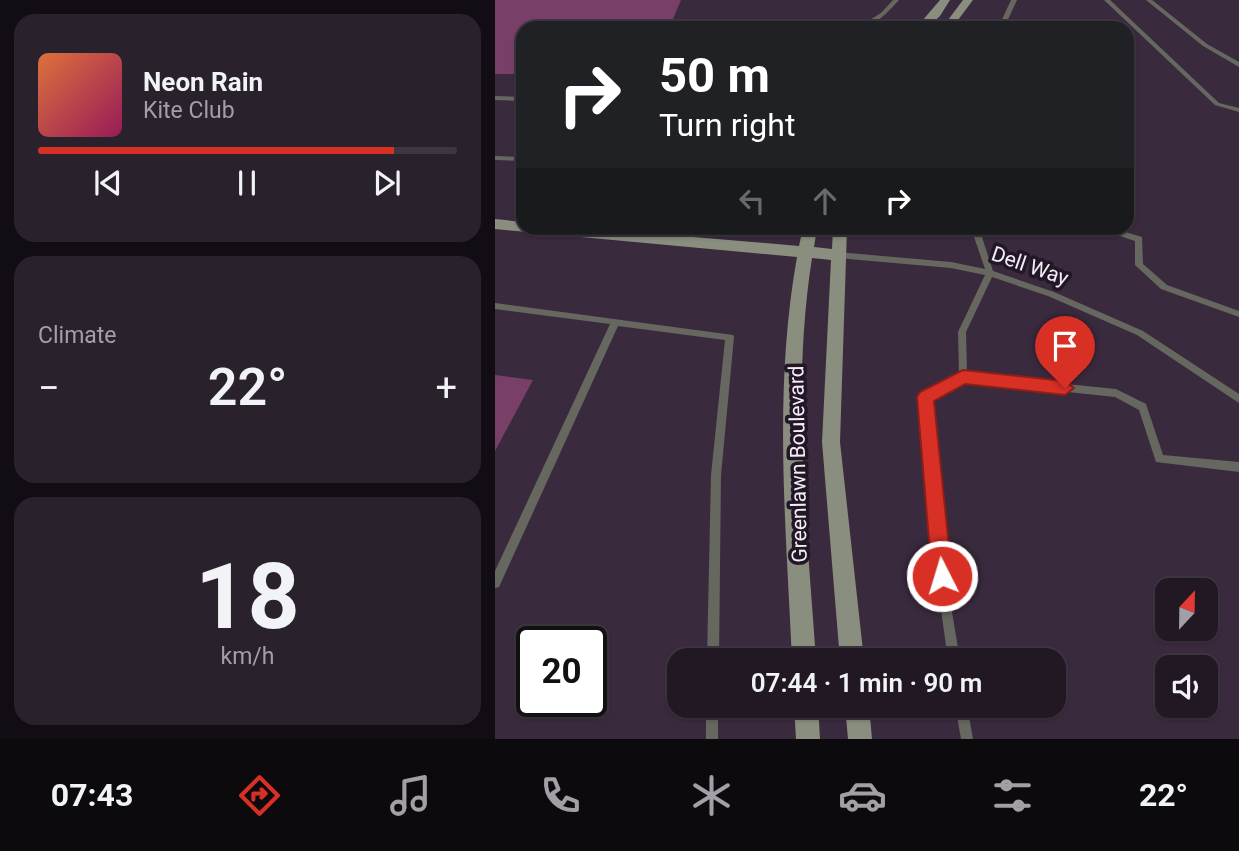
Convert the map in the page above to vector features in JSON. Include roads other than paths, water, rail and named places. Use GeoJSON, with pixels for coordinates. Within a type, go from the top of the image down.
{"type":"FeatureCollection","features":[{"type":"Feature","properties":{"kind":"main road"},"geometry":{"type":"LineString","coordinates":[[928,21],[945,0]]}},
{"type":"Feature","properties":{"kind":"main road"},"geometry":{"type":"LineString","coordinates":[[952,21],[968,0]]}},
{"type":"Feature","properties":{"kind":"main road"},"geometry":{"type":"LineString","coordinates":[[495,225],[516,226]]}},
{"type":"Feature","properties":{"kind":"main road","name":"Dell Way"},"geometry":{"type":"LineString","coordinates":[[608,235],[837,255]]}},
{"type":"Feature","properties":{"kind":"main road","name":"Greenlawn Boulevard"},"geometry":{"type":"LineString","coordinates":[[804,648],[793,390],[809,235]]}},
{"type":"Feature","properties":{"kind":"main road","name":"Greenlawn Boulevard"},"geometry":{"type":"LineString","coordinates":[[839,235],[831,442],[851,648]]}},
{"type":"Feature","properties":{"kind":"main road"},"geometry":{"type":"LineString","coordinates":[[807,718],[808,739]]}},
{"type":"Feature","properties":{"kind":"main road"},"geometry":{"type":"LineString","coordinates":[[858,718],[860,739]]}},
{"type":"Feature","properties":{"kind":"lane"},"geometry":{"type":"LineString","coordinates":[[872,21],[883,14],[896,0]]}},
{"type":"Feature","properties":{"kind":"lane"},"geometry":{"type":"LineString","coordinates":[[1004,21],[1014,0]]}},
{"type":"Feature","properties":{"kind":"lane"},"geometry":{"type":"LineString","coordinates":[[1107,0],[1129,21]]}},
{"type":"Feature","properties":{"kind":"lane"},"geometry":{"type":"LineString","coordinates":[[1149,0],[1205,45],[1239,65]]}},
{"type":"Feature","properties":{"kind":"lane"},"geometry":{"type":"LineString","coordinates":[[1134,26],[1217,104],[1239,110]]}},
{"type":"Feature","properties":{"kind":"lane"},"geometry":{"type":"LineString","coordinates":[[495,98],[516,99]]}},
{"type":"Feature","properties":{"kind":"lane"},"geometry":{"type":"LineString","coordinates":[[495,158],[516,159]]}},
{"type":"Feature","properties":{"kind":"lane"},"geometry":{"type":"LineString","coordinates":[[963,377],[962,332],[990,273],[977,235]]}},
{"type":"Feature","properties":{"kind":"lane"},"geometry":{"type":"LineString","coordinates":[[1127,235],[1139,239],[1139,265],[1164,287],[1239,314]]}},
{"type":"Feature","properties":{"kind":"lane","name":"Dell Way"},"geometry":{"type":"LineString","coordinates":[[837,255],[951,265],[990,273],[1051,294],[1140,333],[1239,399]]}},
{"type":"Feature","properties":{"kind":"lane"},"geometry":{"type":"LineString","coordinates":[[495,306],[730,337],[716,475],[713,648]]}},
{"type":"Feature","properties":{"kind":"lane"},"geometry":{"type":"LineString","coordinates":[[495,583],[615,322]]}},
{"type":"Feature","properties":{"kind":"lane"},"geometry":{"type":"LineString","coordinates":[[952,648],[944,589],[926,397],[963,377],[1116,393],[1143,407],[1159,459],[1239,467]]}},
{"type":"Feature","properties":{"kind":"lane"},"geometry":{"type":"LineString","coordinates":[[712,718],[712,739]]}},
{"type":"Feature","properties":{"kind":"lane"},"geometry":{"type":"LineString","coordinates":[[963,718],[967,739]]}}]}
